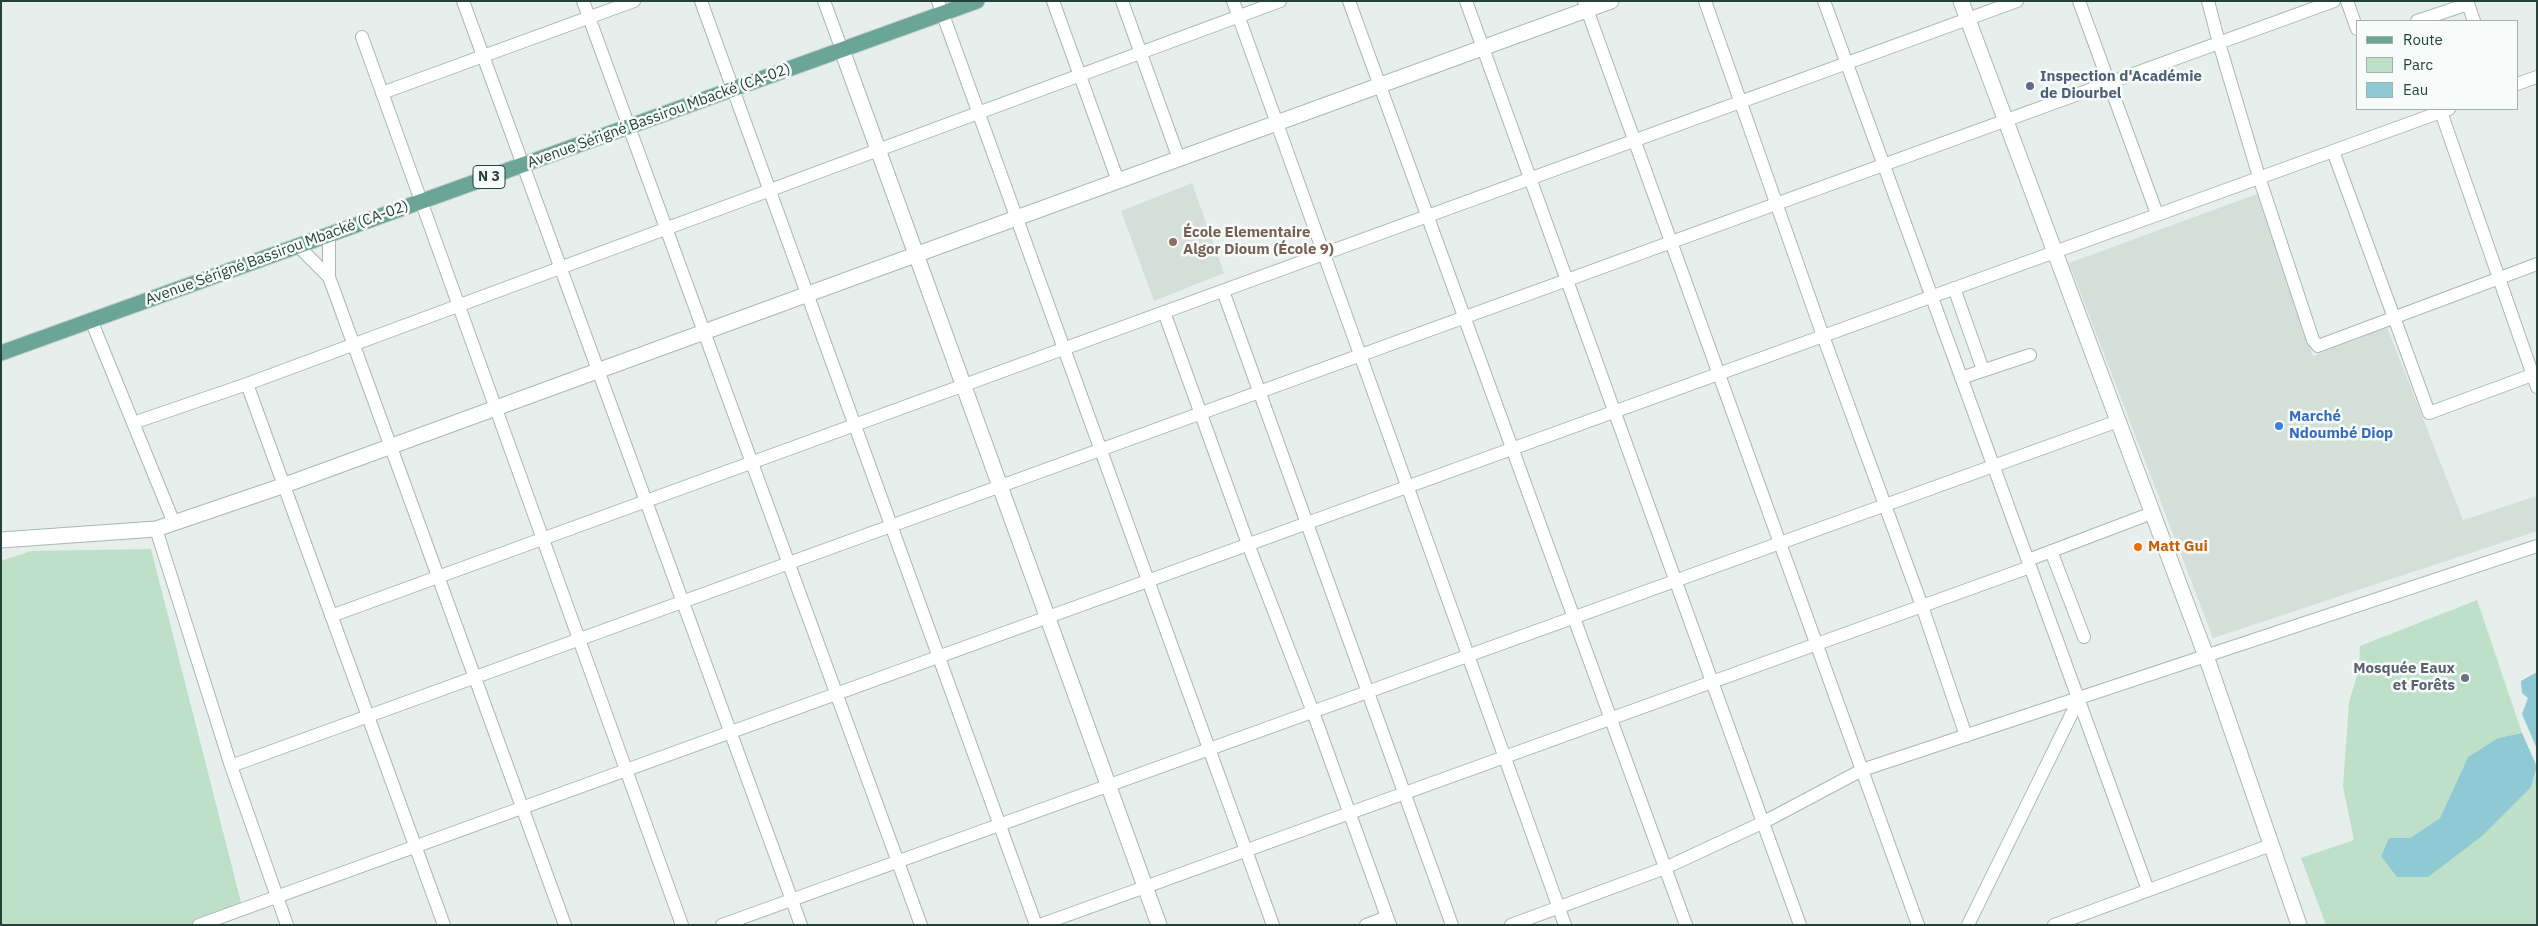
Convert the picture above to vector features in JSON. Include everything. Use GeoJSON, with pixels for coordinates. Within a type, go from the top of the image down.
{"type":"FeatureCollection","features":[{"type":"Feature","properties":{"kind":"main road","name":"Avenue Sérigné Bassirou Mbacké (CA-02)"},"geometry":{"type":"LineString","coordinates":[[1,353],[842,50],[940,8],[977,1]]}},
{"type":"Feature","properties":{"kind":"street"},"geometry":{"type":"LineString","coordinates":[[463,1],[801,925]]}},
{"type":"Feature","properties":{"kind":"street"},"geometry":{"type":"LineString","coordinates":[[583,1],[921,925]]}},
{"type":"Feature","properties":{"kind":"street"},"geometry":{"type":"LineString","coordinates":[[382,93],[634,1]]}},
{"type":"Feature","properties":{"kind":"street"},"geometry":{"type":"LineString","coordinates":[[701,1],[1036,925]]}},
{"type":"Feature","properties":{"kind":"street"},"geometry":{"type":"LineString","coordinates":[[824,1],[1160,925]]}},
{"type":"Feature","properties":{"kind":"street"},"geometry":{"type":"LineString","coordinates":[[1053,1],[1118,181]]}},
{"type":"Feature","properties":{"kind":"street"},"geometry":{"type":"LineString","coordinates":[[1122,1],[1179,158]]}},
{"type":"Feature","properties":{"kind":"street"},"geometry":{"type":"LineString","coordinates":[[1234,1],[1565,925]]}},
{"type":"Feature","properties":{"kind":"street"},"geometry":{"type":"LineString","coordinates":[[133,423],[246,384],[1280,1]]}},
{"type":"Feature","properties":{"kind":"street"},"geometry":{"type":"LineString","coordinates":[[1349,1],[1686,925]]}},
{"type":"Feature","properties":{"kind":"street"},"geometry":{"type":"LineString","coordinates":[[1466,1],[1800,925]]}},
{"type":"Feature","properties":{"kind":"street"},"geometry":{"type":"LineString","coordinates":[[4,538],[156,529],[174,523],[285,485],[1380,86],[1482,48],[1586,6],[1611,1]]}},
{"type":"Feature","properties":{"kind":"street"},"geometry":{"type":"LineString","coordinates":[[1705,1],[1823,336],[1922,606],[1966,736]]}},
{"type":"Feature","properties":{"kind":"street"},"geometry":{"type":"LineString","coordinates":[[1824,1],[2148,890]]}},
{"type":"Feature","properties":{"kind":"street"},"geometry":{"type":"LineString","coordinates":[[1960,1],[2206,656],[2299,925]]}},
{"type":"Feature","properties":{"kind":"street"},"geometry":{"type":"LineString","coordinates":[[331,616],[2016,1]]}},
{"type":"Feature","properties":{"kind":"street"},"geometry":{"type":"LineString","coordinates":[[2079,1],[2157,214]]}},
{"type":"Feature","properties":{"kind":"street"},"geometry":{"type":"LineString","coordinates":[[2208,1],[2218,43],[2259,177],[2313,340],[2318,346],[2537,264]]}},
{"type":"Feature","properties":{"kind":"street"},"geometry":{"type":"LineString","coordinates":[[230,766],[2334,1]]}},
{"type":"Feature","properties":{"kind":"street"},"geometry":{"type":"LineString","coordinates":[[2347,1],[2356,26]]}},
{"type":"Feature","properties":{"kind":"street"},"geometry":{"type":"LineString","coordinates":[[2420,20],[2467,3],[2474,20]]}},
{"type":"Feature","properties":{"kind":"street"},"geometry":{"type":"LineString","coordinates":[[1586,6],[1918,925]]}},
{"type":"Feature","properties":{"kind":"street"},"geometry":{"type":"LineString","coordinates":[[940,8],[1273,925]]}},
{"type":"Feature","properties":{"kind":"street"},"geometry":{"type":"LineString","coordinates":[[362,37],[682,925]]}},
{"type":"Feature","properties":{"kind":"street"},"geometry":{"type":"LineString","coordinates":[[2518,84],[2537,77]]}},
{"type":"Feature","properties":{"kind":"street"},"geometry":{"type":"LineString","coordinates":[[199,925],[2445,110],[2499,278],[2535,380],[2429,413],[2333,151]]}},
{"type":"Feature","properties":{"kind":"street"},"geometry":{"type":"LineString","coordinates":[[329,235],[329,277],[565,925]]}},
{"type":"Feature","properties":{"kind":"street"},"geometry":{"type":"LineString","coordinates":[[298,246],[329,277]]}},
{"type":"Feature","properties":{"kind":"street"},"geometry":{"type":"LineString","coordinates":[[1954,288],[1983,370]]}},
{"type":"Feature","properties":{"kind":"street"},"geometry":{"type":"LineString","coordinates":[[1222,291],[1452,925]]}},
{"type":"Feature","properties":{"kind":"street"},"geometry":{"type":"LineString","coordinates":[[1164,312],[1248,544],[1313,712],[1389,921],[1366,925]]}},
{"type":"Feature","properties":{"kind":"street"},"geometry":{"type":"LineString","coordinates":[[91,320],[174,523]]}},
{"type":"Feature","properties":{"kind":"street"},"geometry":{"type":"LineString","coordinates":[[1961,378],[2030,355]]}},
{"type":"Feature","properties":{"kind":"street"},"geometry":{"type":"LineString","coordinates":[[246,384],[285,485],[366,716],[444,925]]}},
{"type":"Feature","properties":{"kind":"street"},"geometry":{"type":"LineString","coordinates":[[722,925],[2118,421]]}},
{"type":"Feature","properties":{"kind":"street"},"geometry":{"type":"LineString","coordinates":[[1040,925],[1922,606],[2029,564],[2051,551],[2152,513]]}},
{"type":"Feature","properties":{"kind":"street"},"geometry":{"type":"LineString","coordinates":[[156,529],[230,766],[287,925]]}},
{"type":"Feature","properties":{"kind":"street"},"geometry":{"type":"LineString","coordinates":[[1511,925],[1665,868],[1764,822],[1862,770],[2537,546]]}},
{"type":"Feature","properties":{"kind":"street"},"geometry":{"type":"LineString","coordinates":[[2051,551],[2084,637]]}},
{"type":"Feature","properties":{"kind":"street"},"geometry":{"type":"LineString","coordinates":[[1968,925],[2078,698]]}},
{"type":"Feature","properties":{"kind":"street"},"geometry":{"type":"LineString","coordinates":[[2054,925],[2271,845]]}},
{"type":"Feature","properties":{"kind":"shaded area","name":"École Elementaire Algor Dioum (École 9)"},"geometry":{"type":"Polygon","coordinates":[[[1192,183],[1224,273],[1154,301],[1121,211],[1192,183]]]}},
{"type":"Feature","properties":{"kind":"shaded area","name":"Marché Ndoumbé Diop"},"geometry":{"type":"Polygon","coordinates":[[[2257,194],[2313,356],[2387,327],[2463,520],[2537,496],[2537,531],[2213,638],[2069,263],[2257,194]]]}},
{"type":"Feature","properties":{"kind":"green space"},"geometry":{"type":"Polygon","coordinates":[[[151,549],[242,906],[190,925],[1,925],[1,561],[31,551],[151,549]]]}},
{"type":"Feature","properties":{"kind":"green space"},"geometry":{"type":"Polygon","coordinates":[[[2477,600],[2522,733],[2498,738],[2468,757],[2440,818],[2410,838],[2389,838],[2381,856],[2531,787],[2537,771],[2537,925],[2326,925],[2301,858],[2354,840],[2343,787],[2349,702],[2359,669],[2360,646],[2477,600]]]}},
{"type":"Feature","properties":{"kind":"water"},"geometry":{"type":"Polygon","coordinates":[[[2537,672],[2537,749],[2522,714],[2528,698],[2522,693],[2521,681],[2537,672]]]}},
{"type":"Feature","properties":{"kind":"water"},"geometry":{"type":"Polygon","coordinates":[[[2522,733],[2537,767],[2531,787],[2482,836],[2428,877],[2397,877],[2381,856],[2389,838],[2410,838],[2440,818],[2468,757],[2498,738],[2522,733]]]}},
{"type":"Feature","properties":{"kind":"place","name":"Inspection d'Académie de Diourbel"},"geometry":{"type":"Point","coordinates":[2030,86]}},
{"type":"Feature","properties":{"kind":"place","name":"École Elementaire Algor Dioum (École 9)"},"geometry":{"type":"Point","coordinates":[1173,242]}},
{"type":"Feature","properties":{"kind":"place","name":"Marché Ndoumbé Diop"},"geometry":{"type":"Point","coordinates":[2279,426]}},
{"type":"Feature","properties":{"kind":"place","name":"Matt Gui"},"geometry":{"type":"Point","coordinates":[2138,547]}},
{"type":"Feature","properties":{"kind":"place","name":"Mosquée Eaux et Forêts"},"geometry":{"type":"Point","coordinates":[2465,678]}}]}
